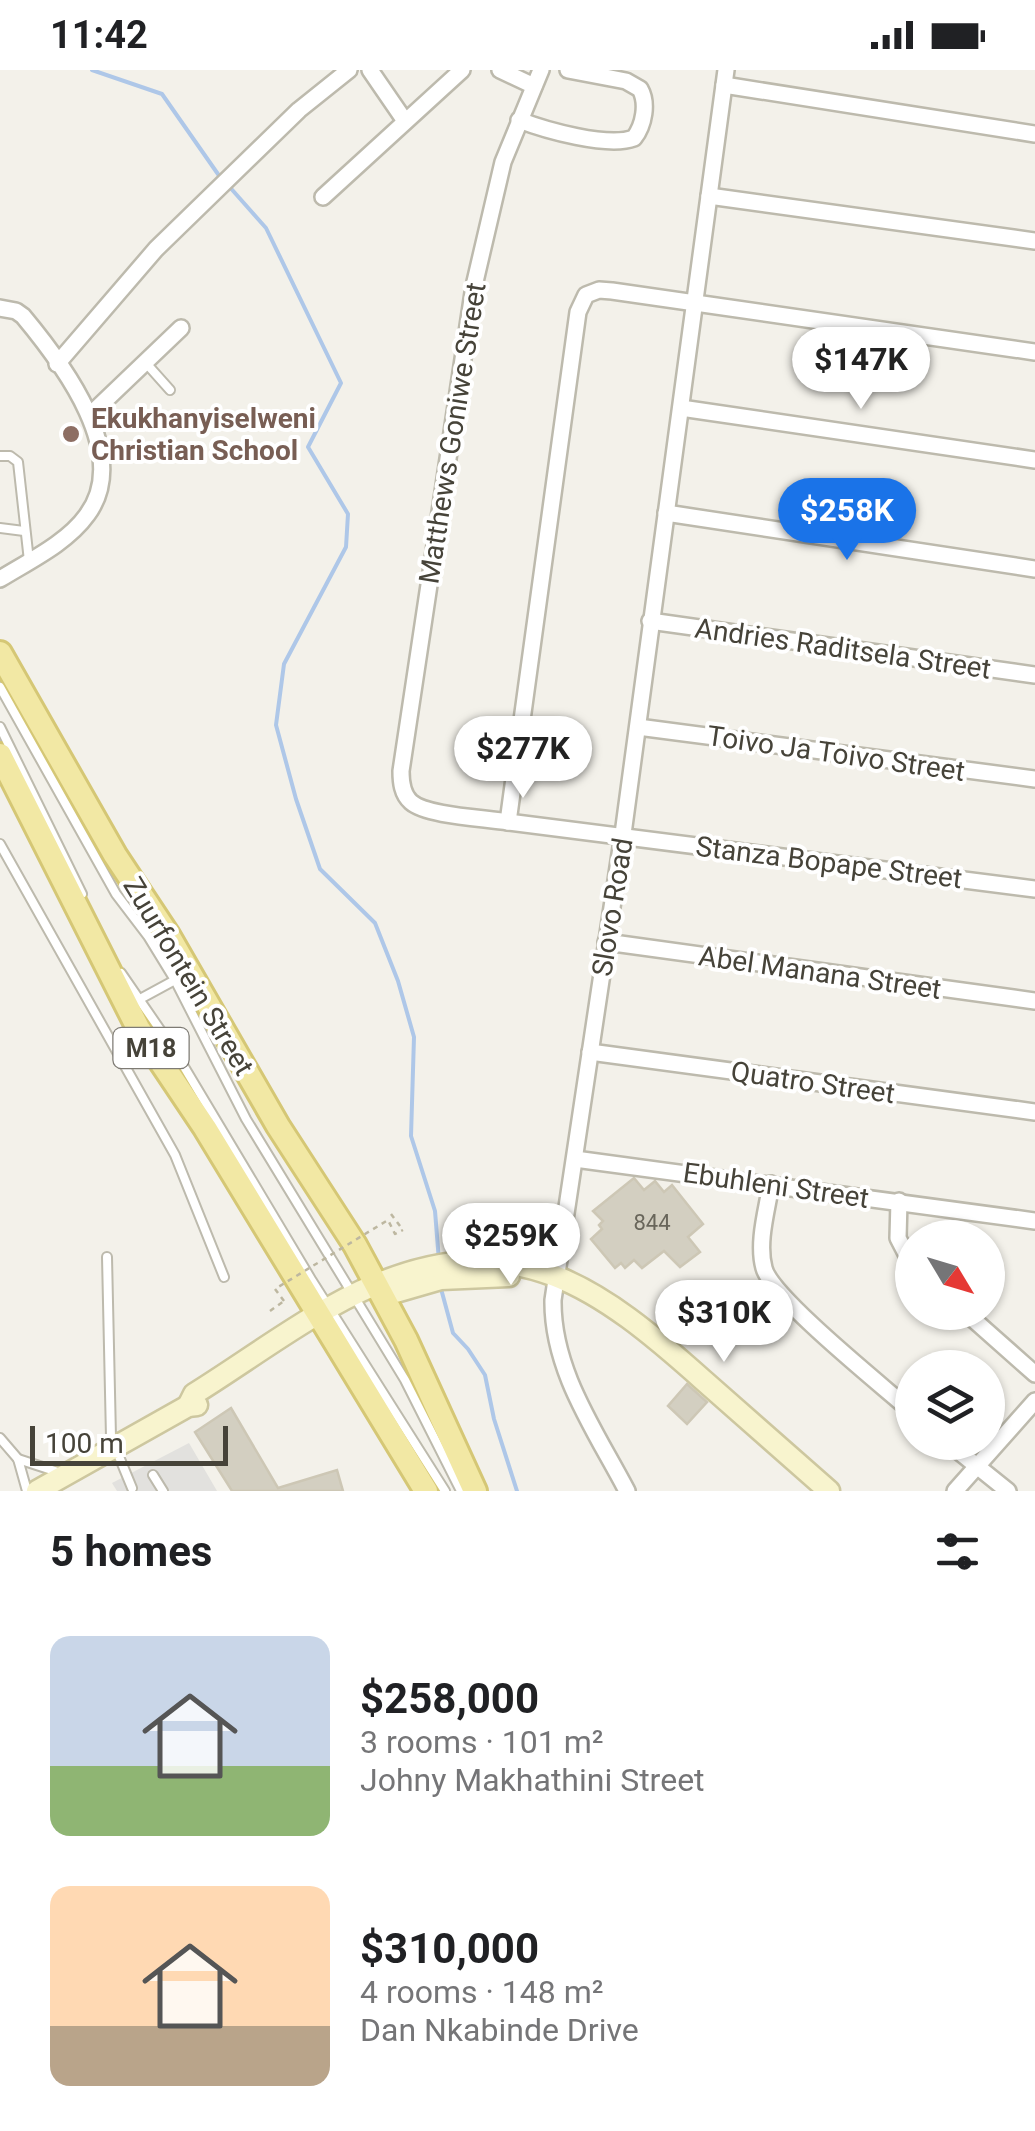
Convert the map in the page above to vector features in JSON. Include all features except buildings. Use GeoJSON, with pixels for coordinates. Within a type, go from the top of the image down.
{"type":"FeatureCollection","features":[{"type":"Feature","properties":{"kind":"main road","name":"Zuurfontein Street"},"geometry":{"type":"LineString","coordinates":[[0,652],[115,855],[168,935],[278,1126],[356,1245],[380,1290]]}},
{"type":"Feature","properties":{"kind":"main road","name":"M18"},"geometry":{"type":"LineString","coordinates":[[0,755],[138,1028],[328,1318],[426,1491]]}},
{"type":"Feature","properties":{"kind":"main road","name":"M18"},"geometry":{"type":"LineString","coordinates":[[380,1290],[474,1491]]}},
{"type":"Feature","properties":{"kind":"street"},"geometry":{"type":"LineString","coordinates":[[57,364],[156,249],[298,110],[349,70]]}},
{"type":"Feature","properties":{"kind":"street"},"geometry":{"type":"LineString","coordinates":[[370,70],[404,121]]}},
{"type":"Feature","properties":{"kind":"street"},"geometry":{"type":"LineString","coordinates":[[323,197],[462,70]]}},
{"type":"Feature","properties":{"kind":"street"},"geometry":{"type":"LineString","coordinates":[[500,70],[534,86]]}},
{"type":"Feature","properties":{"kind":"street","name":"Matthews Goniwe Street"},"geometry":{"type":"LineString","coordinates":[[412,802],[404,793],[401,771],[466,324],[497,184],[541,70]]}},
{"type":"Feature","properties":{"kind":"street"},"geometry":{"type":"LineString","coordinates":[[519,120],[545,129],[619,142],[634,138],[644,102],[640,88],[626,81],[568,70]]}},
{"type":"Feature","properties":{"kind":"street"},"geometry":{"type":"LineString","coordinates":[[726,78],[1035,134]]}},
{"type":"Feature","properties":{"kind":"street","name":"Slovo Road"},"geometry":{"type":"LineString","coordinates":[[627,1491],[560,1362],[554,1335],[555,1280],[623,834],[726,78]]}},
{"type":"Feature","properties":{"kind":"street"},"geometry":{"type":"LineString","coordinates":[[710,196],[1035,241]]}},
{"type":"Feature","properties":{"kind":"street"},"geometry":{"type":"LineString","coordinates":[[508,822],[580,303],[586,295],[598,290],[1035,352]]}},
{"type":"Feature","properties":{"kind":"street"},"geometry":{"type":"LineString","coordinates":[[0,308],[24,316],[90,415],[100,442],[103,468],[97,498],[79,526],[0,579]]}},
{"type":"Feature","properties":{"kind":"street"},"geometry":{"type":"LineString","coordinates":[[90,415],[181,328]]}},
{"type":"Feature","properties":{"kind":"street"},"geometry":{"type":"LineString","coordinates":[[681,408],[1035,460]]}},
{"type":"Feature","properties":{"kind":"street"},"geometry":{"type":"LineString","coordinates":[[666,513],[1035,569]]}},
{"type":"Feature","properties":{"kind":"street","name":"Andries Raditsela Street"},"geometry":{"type":"LineString","coordinates":[[650,621],[1035,676]]}},
{"type":"Feature","properties":{"kind":"street","name":"Toivo Ja Toivo Street"},"geometry":{"type":"LineString","coordinates":[[638,727],[1035,779]]}},
{"type":"Feature","properties":{"kind":"street","name":"Stanza Bopape Street"},"geometry":{"type":"LineString","coordinates":[[412,802],[431,810],[508,822],[1035,889]]}},
{"type":"Feature","properties":{"kind":"street","name":"Abel Manana Street"},"geometry":{"type":"LineString","coordinates":[[606,942],[1035,1001]]}},
{"type":"Feature","properties":{"kind":"street","name":"Quatro Street"},"geometry":{"type":"LineString","coordinates":[[590,1052],[1035,1112]]}},
{"type":"Feature","properties":{"kind":"street","name":"Ebuhleni Street"},"geometry":{"type":"LineString","coordinates":[[575,1159],[1035,1221]]}},
{"type":"Feature","properties":{"kind":"street"},"geometry":{"type":"LineString","coordinates":[[771,1184],[762,1256],[766,1276],[789,1303],[895,1397]]}},
{"type":"Feature","properties":{"kind":"street"},"geometry":{"type":"LineString","coordinates":[[898,1220],[899,1202]]}},
{"type":"Feature","properties":{"kind":"street"},"geometry":{"type":"LineString","coordinates":[[37,1491],[188,1406],[202,1404],[356,1301],[412,1278],[472,1268],[555,1280],[570,1292],[583,1291],[618,1310],[651,1334],[829,1491]]}},
{"type":"Feature","properties":{"kind":"street"},"geometry":{"type":"LineString","coordinates":[[985,1330],[1035,1374]]}},
{"type":"Feature","properties":{"kind":"street"},"geometry":{"type":"LineString","coordinates":[[955,1491],[1035,1401]]}},
{"type":"Feature","properties":{"kind":"street"},"geometry":{"type":"LineString","coordinates":[[967,1460],[1008,1491]]}},
{"type":"Feature","properties":{"kind":"lane"},"geometry":{"type":"LineString","coordinates":[[145,362],[170,390]]}},
{"type":"Feature","properties":{"kind":"lane"},"geometry":{"type":"LineString","coordinates":[[0,456],[10,456],[18,462],[28,561]]}},
{"type":"Feature","properties":{"kind":"lane"},"geometry":{"type":"LineString","coordinates":[[0,528],[24,531]]}},
{"type":"Feature","properties":{"kind":"lane"},"geometry":{"type":"LineString","coordinates":[[0,687],[116,894],[175,980],[246,1119],[405,1380],[461,1491]]}},
{"type":"Feature","properties":{"kind":"lane"},"geometry":{"type":"LineString","coordinates":[[0,726],[110,956],[140,999],[328,1318],[445,1491]]}},
{"type":"Feature","properties":{"kind":"lane"},"geometry":{"type":"LineString","coordinates":[[0,844],[175,1155],[224,1277]]}},
{"type":"Feature","properties":{"kind":"lane"},"geometry":{"type":"LineString","coordinates":[[140,999],[175,980]]}},
{"type":"Feature","properties":{"kind":"lane"},"geometry":{"type":"LineString","coordinates":[[108,1257],[110,1420],[114,1450],[132,1488]]}},
{"type":"Feature","properties":{"kind":"lane"},"geometry":{"type":"LineString","coordinates":[[0,1438],[18,1460],[27,1491]]}},
{"type":"Feature","properties":{"kind":"lane"},"geometry":{"type":"LineString","coordinates":[[18,1460],[66,1474]]}},
{"type":"Feature","properties":{"kind":"lane"},"geometry":{"type":"LineString","coordinates":[[153,1475],[163,1491]]}},
{"type":"Feature","properties":{"kind":"path"},"geometry":{"type":"LineString","coordinates":[[270,1311],[284,1301],[274,1289],[388,1220],[395,1234],[403,1230],[391,1214]]}},
{"type":"Feature","properties":{"kind":"shaded area"},"geometry":{"type":"Polygon","coordinates":[[[189,1443],[217,1491],[117,1491],[112,1483],[189,1443]]]}},
{"type":"Feature","properties":{"kind":"waterway"},"geometry":{"type":"LineString","coordinates":[[92,70],[162,94],[220,177]]}},
{"type":"Feature","properties":{"kind":"waterway"},"geometry":{"type":"LineString","coordinates":[[227,184],[266,228],[341,383],[308,447],[348,514],[346,547],[284,664],[276,725],[320,869],[375,923],[398,981],[414,1037],[411,1136],[435,1211],[439,1261]]}},
{"type":"Feature","properties":{"kind":"waterway"},"geometry":{"type":"LineString","coordinates":[[440,1285],[453,1333],[485,1375],[494,1419],[517,1491]]}},
{"type":"Feature","properties":{"kind":"place","name":"Ekukhanyiselweni Christian School"},"geometry":{"type":"Point","coordinates":[71,434]}}]}
